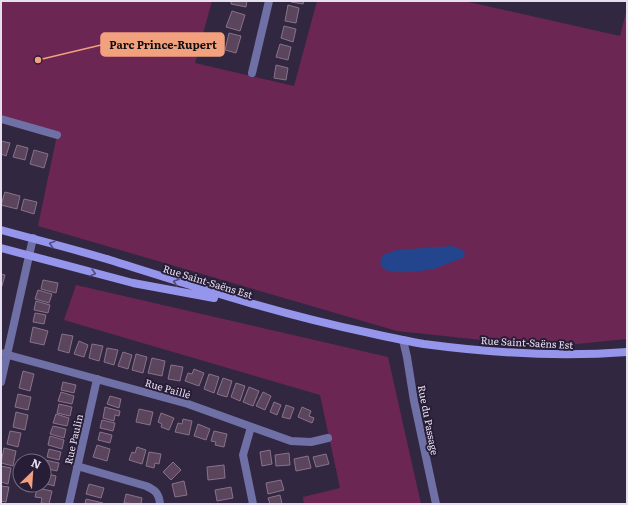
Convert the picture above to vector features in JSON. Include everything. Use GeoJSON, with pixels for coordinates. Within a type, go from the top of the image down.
{"type":"FeatureCollection","features":[{"type":"Feature","properties":{"kind":"main road","name":"Rue Saint-Saëns Est"},"geometry":{"type":"LineString","coordinates":[[1,230],[109,260],[172,281],[254,305],[348,329],[403,340],[458,348],[514,353],[575,354],[627,352]]}},
{"type":"Feature","properties":{"kind":"main road","name":"Rue Saint-Saëns Est"},"geometry":{"type":"LineString","coordinates":[[1,248],[133,283],[254,305]]}},
{"type":"Feature","properties":{"kind":"street"},"geometry":{"type":"LineString","coordinates":[[252,73],[269,1]]}},
{"type":"Feature","properties":{"kind":"street"},"geometry":{"type":"LineString","coordinates":[[1,119],[57,135]]}},
{"type":"Feature","properties":{"kind":"street"},"geometry":{"type":"LineString","coordinates":[[1,382],[4,354],[33,238]]}},
{"type":"Feature","properties":{"kind":"street","name":"Rue du Passage"},"geometry":{"type":"LineString","coordinates":[[403,340],[408,357],[414,402],[436,504]]}},
{"type":"Feature","properties":{"kind":"street","name":"Rue Paillé"},"geometry":{"type":"LineString","coordinates":[[4,354],[188,404],[291,441],[311,442],[328,438]]}},
{"type":"Feature","properties":{"kind":"street","name":"Rue Paulin"},"geometry":{"type":"LineString","coordinates":[[69,504],[96,379]]}},
{"type":"Feature","properties":{"kind":"street"},"geometry":{"type":"LineString","coordinates":[[251,427],[243,455],[252,504]]}},
{"type":"Feature","properties":{"kind":"street"},"geometry":{"type":"LineString","coordinates":[[76,466],[146,486],[154,490],[159,496],[160,504]]}},
{"type":"Feature","properties":{"kind":"shaded area"},"geometry":{"type":"Polygon","coordinates":[[[1,1],[212,1],[195,63],[294,86],[317,1],[464,1],[620,36],[627,9],[627,339],[547,347],[397,331],[38,226],[57,135],[1,119],[1,1]]]}},
{"type":"Feature","properties":{"kind":"shaded area"},"geometry":{"type":"Polygon","coordinates":[[[76,285],[388,357],[421,504],[304,504],[303,497],[340,488],[320,395],[64,320],[76,285]]]}},
{"type":"Feature","properties":{"kind":"water"},"geometry":{"type":"Polygon","coordinates":[[[452,246],[461,249],[465,253],[463,258],[433,269],[414,272],[398,272],[385,270],[381,264],[383,255],[397,250],[452,246]]]}},
{"type":"Feature","properties":{"kind":"building"},"geometry":{"type":"Polygon","coordinates":[[[231,1],[247,1],[246,7],[231,4],[231,1]]]}},
{"type":"Feature","properties":{"kind":"building"},"geometry":{"type":"Polygon","coordinates":[[[291,1],[304,1],[303,4],[291,1]]]}},
{"type":"Feature","properties":{"kind":"building"},"geometry":{"type":"Polygon","coordinates":[[[288,5],[299,8],[296,23],[285,21],[288,5]]]}},
{"type":"Feature","properties":{"kind":"building"},"geometry":{"type":"Polygon","coordinates":[[[232,11],[245,15],[240,31],[226,27],[232,11]]]}},
{"type":"Feature","properties":{"kind":"building"},"geometry":{"type":"Polygon","coordinates":[[[284,26],[296,29],[293,42],[281,38],[284,26]]]}},
{"type":"Feature","properties":{"kind":"building"},"geometry":{"type":"Polygon","coordinates":[[[229,33],[241,36],[236,53],[225,50],[229,33]]]}},
{"type":"Feature","properties":{"kind":"building"},"geometry":{"type":"Polygon","coordinates":[[[280,44],[291,47],[288,60],[276,57],[280,44]]]}},
{"type":"Feature","properties":{"kind":"building"},"geometry":{"type":"Polygon","coordinates":[[[276,65],[288,68],[286,80],[274,78],[276,65]]]}},
{"type":"Feature","properties":{"kind":"building"},"geometry":{"type":"Polygon","coordinates":[[[1,141],[10,143],[6,156],[1,154],[1,141]]]}},
{"type":"Feature","properties":{"kind":"building"},"geometry":{"type":"Polygon","coordinates":[[[17,145],[28,148],[25,160],[13,157],[17,145]]]}},
{"type":"Feature","properties":{"kind":"building"},"geometry":{"type":"Polygon","coordinates":[[[34,150],[48,154],[44,168],[30,164],[34,150]]]}},
{"type":"Feature","properties":{"kind":"building"},"geometry":{"type":"Polygon","coordinates":[[[5,192],[20,196],[17,209],[1,205],[5,192]]]}},
{"type":"Feature","properties":{"kind":"building"},"geometry":{"type":"Polygon","coordinates":[[[24,199],[37,202],[34,214],[21,210],[24,199]]]}},
{"type":"Feature","properties":{"kind":"building"},"geometry":{"type":"Polygon","coordinates":[[[1,274],[5,275],[2,286],[1,286],[1,274]]]}},
{"type":"Feature","properties":{"kind":"building"},"geometry":{"type":"Polygon","coordinates":[[[43,280],[58,283],[56,293],[41,289],[43,280]]]}},
{"type":"Feature","properties":{"kind":"building"},"geometry":{"type":"Polygon","coordinates":[[[38,290],[52,294],[49,303],[35,299],[38,290]]]}},
{"type":"Feature","properties":{"kind":"building"},"geometry":{"type":"Polygon","coordinates":[[[36,301],[50,305],[48,313],[34,310],[36,301]]]}},
{"type":"Feature","properties":{"kind":"building"},"geometry":{"type":"Polygon","coordinates":[[[35,313],[46,315],[44,324],[33,322],[35,313]]]}},
{"type":"Feature","properties":{"kind":"building"},"geometry":{"type":"Polygon","coordinates":[[[33,327],[48,331],[44,345],[30,342],[33,327]]]}},
{"type":"Feature","properties":{"kind":"building"},"geometry":{"type":"Polygon","coordinates":[[[62,334],[73,336],[69,353],[58,350],[62,334]]]}},
{"type":"Feature","properties":{"kind":"building"},"geometry":{"type":"Polygon","coordinates":[[[79,341],[88,345],[84,357],[74,354],[79,341]]]}},
{"type":"Feature","properties":{"kind":"building"},"geometry":{"type":"Polygon","coordinates":[[[92,344],[103,346],[99,361],[89,358],[92,344]]]}},
{"type":"Feature","properties":{"kind":"building"},"geometry":{"type":"Polygon","coordinates":[[[107,348],[118,350],[114,365],[104,362],[107,348]]]}},
{"type":"Feature","properties":{"kind":"building"},"geometry":{"type":"Polygon","coordinates":[[[123,352],[132,355],[128,369],[118,366],[123,352]]]}},
{"type":"Feature","properties":{"kind":"building"},"geometry":{"type":"Polygon","coordinates":[[[136,354],[147,357],[143,373],[132,370],[136,354]]]}},
{"type":"Feature","properties":{"kind":"building"},"geometry":{"type":"Polygon","coordinates":[[[152,358],[165,361],[162,376],[148,373],[152,358]]]}},
{"type":"Feature","properties":{"kind":"building"},"geometry":{"type":"Polygon","coordinates":[[[171,365],[183,367],[180,381],[168,379],[171,365]]]}},
{"type":"Feature","properties":{"kind":"building"},"geometry":{"type":"Polygon","coordinates":[[[194,369],[204,373],[199,386],[185,381],[188,373],[192,374],[194,369]]]}},
{"type":"Feature","properties":{"kind":"building"},"geometry":{"type":"Polygon","coordinates":[[[23,371],[34,374],[30,391],[19,388],[23,371]]]}},
{"type":"Feature","properties":{"kind":"building"},"geometry":{"type":"Polygon","coordinates":[[[209,374],[219,377],[214,393],[204,389],[209,374]]]}},
{"type":"Feature","properties":{"kind":"building"},"geometry":{"type":"Polygon","coordinates":[[[223,378],[232,381],[227,397],[217,394],[223,378]]]}},
{"type":"Feature","properties":{"kind":"building"},"geometry":{"type":"Polygon","coordinates":[[[63,382],[76,385],[74,393],[61,390],[63,382]]]}},
{"type":"Feature","properties":{"kind":"building"},"geometry":{"type":"Polygon","coordinates":[[[236,383],[245,386],[240,401],[231,397],[236,383]]]}},
{"type":"Feature","properties":{"kind":"building"},"geometry":{"type":"Polygon","coordinates":[[[249,387],[259,391],[253,406],[243,402],[249,387]]]}},
{"type":"Feature","properties":{"kind":"building"},"geometry":{"type":"Polygon","coordinates":[[[61,392],[74,396],[72,404],[58,401],[61,392]]]}},
{"type":"Feature","properties":{"kind":"building"},"geometry":{"type":"Polygon","coordinates":[[[263,392],[271,396],[265,410],[256,406],[263,392]]]}},
{"type":"Feature","properties":{"kind":"building"},"geometry":{"type":"Polygon","coordinates":[[[18,394],[31,397],[28,410],[15,407],[18,394]]]}},
{"type":"Feature","properties":{"kind":"building"},"geometry":{"type":"Polygon","coordinates":[[[110,396],[121,399],[119,408],[107,404],[110,396]]]}},
{"type":"Feature","properties":{"kind":"building"},"geometry":{"type":"Polygon","coordinates":[[[274,402],[281,405],[277,415],[270,412],[274,402]]]}},
{"type":"Feature","properties":{"kind":"building"},"geometry":{"type":"Polygon","coordinates":[[[59,404],[72,407],[70,416],[57,413],[59,404]]]}},
{"type":"Feature","properties":{"kind":"building"},"geometry":{"type":"Polygon","coordinates":[[[286,405],[294,408],[290,419],[282,417],[286,405]]]}},
{"type":"Feature","properties":{"kind":"building"},"geometry":{"type":"Polygon","coordinates":[[[105,407],[120,411],[119,416],[115,415],[114,421],[103,418],[105,407]]]}},
{"type":"Feature","properties":{"kind":"building"},"geometry":{"type":"Polygon","coordinates":[[[302,407],[311,411],[309,416],[314,418],[312,423],[298,417],[302,407]]]}},
{"type":"Feature","properties":{"kind":"building"},"geometry":{"type":"Polygon","coordinates":[[[139,409],[153,412],[150,425],[136,422],[139,409]]]}},
{"type":"Feature","properties":{"kind":"building"},"geometry":{"type":"Polygon","coordinates":[[[16,412],[28,415],[25,430],[13,427],[16,412]]]}},
{"type":"Feature","properties":{"kind":"building"},"geometry":{"type":"Polygon","coordinates":[[[161,413],[174,418],[169,430],[161,427],[162,424],[158,422],[161,413]]]}},
{"type":"Feature","properties":{"kind":"building"},"geometry":{"type":"Polygon","coordinates":[[[56,414],[69,418],[67,426],[53,423],[56,414]]]}},
{"type":"Feature","properties":{"kind":"building"},"geometry":{"type":"Polygon","coordinates":[[[183,419],[192,421],[189,435],[175,432],[178,423],[182,424],[183,419]]]}},
{"type":"Feature","properties":{"kind":"building"},"geometry":{"type":"Polygon","coordinates":[[[102,420],[115,423],[113,431],[100,428],[102,420]]]}},
{"type":"Feature","properties":{"kind":"building"},"geometry":{"type":"Polygon","coordinates":[[[198,424],[210,429],[206,440],[194,436],[198,424]]]}},
{"type":"Feature","properties":{"kind":"building"},"geometry":{"type":"Polygon","coordinates":[[[53,426],[66,429],[64,438],[50,434],[53,426]]]}},
{"type":"Feature","properties":{"kind":"building"},"geometry":{"type":"Polygon","coordinates":[[[10,431],[21,433],[18,447],[7,444],[10,431]]]}},
{"type":"Feature","properties":{"kind":"building"},"geometry":{"type":"Polygon","coordinates":[[[214,431],[227,434],[224,447],[215,445],[216,442],[211,441],[214,431]]]}},
{"type":"Feature","properties":{"kind":"building"},"geometry":{"type":"Polygon","coordinates":[[[100,432],[112,435],[110,443],[98,440],[100,432]]]}},
{"type":"Feature","properties":{"kind":"building"},"geometry":{"type":"Polygon","coordinates":[[[50,436],[64,440],[62,449],[48,445],[50,436]]]}},
{"type":"Feature","properties":{"kind":"building"},"geometry":{"type":"Polygon","coordinates":[[[97,445],[110,449],[107,461],[93,457],[97,445]]]}},
{"type":"Feature","properties":{"kind":"building"},"geometry":{"type":"Polygon","coordinates":[[[137,447],[146,450],[142,464],[129,460],[132,452],[135,453],[137,447]]]}},
{"type":"Feature","properties":{"kind":"building"},"geometry":{"type":"Polygon","coordinates":[[[4,448],[16,451],[16,453],[12,453],[12,466],[1,463],[4,448]]]}},
{"type":"Feature","properties":{"kind":"building"},"geometry":{"type":"Polygon","coordinates":[[[49,449],[61,452],[59,460],[52,458],[52,453],[48,453],[49,449]]]}},
{"type":"Feature","properties":{"kind":"building"},"geometry":{"type":"Polygon","coordinates":[[[270,450],[272,464],[262,466],[260,452],[270,450]]]}},
{"type":"Feature","properties":{"kind":"building"},"geometry":{"type":"Polygon","coordinates":[[[149,452],[161,454],[159,464],[155,463],[154,468],[146,466],[149,452]]]}},
{"type":"Feature","properties":{"kind":"building"},"geometry":{"type":"Polygon","coordinates":[[[289,453],[290,465],[276,466],[275,455],[289,453]]]}},
{"type":"Feature","properties":{"kind":"building"},"geometry":{"type":"Polygon","coordinates":[[[326,454],[329,464],[316,467],[313,457],[326,454]]]}},
{"type":"Feature","properties":{"kind":"building"},"geometry":{"type":"Polygon","coordinates":[[[308,456],[311,468],[296,471],[294,459],[308,456]]]}},
{"type":"Feature","properties":{"kind":"building"},"geometry":{"type":"Polygon","coordinates":[[[52,462],[59,463],[57,471],[52,470],[52,462]]]}},
{"type":"Feature","properties":{"kind":"building"},"geometry":{"type":"Polygon","coordinates":[[[173,462],[181,470],[171,480],[163,472],[173,462]]]}},
{"type":"Feature","properties":{"kind":"building"},"geometry":{"type":"Polygon","coordinates":[[[224,465],[225,478],[208,480],[207,467],[224,465]]]}},
{"type":"Feature","properties":{"kind":"building"},"geometry":{"type":"Polygon","coordinates":[[[1,466],[11,468],[8,484],[1,482],[1,466]]]}},
{"type":"Feature","properties":{"kind":"building"},"geometry":{"type":"Polygon","coordinates":[[[52,475],[56,476],[54,486],[52,485],[52,475]]]}},
{"type":"Feature","properties":{"kind":"building"},"geometry":{"type":"Polygon","coordinates":[[[281,480],[284,490],[268,494],[266,483],[281,480]]]}},
{"type":"Feature","properties":{"kind":"building"},"geometry":{"type":"Polygon","coordinates":[[[184,481],[187,495],[175,497],[172,484],[184,481]]]}},
{"type":"Feature","properties":{"kind":"building"},"geometry":{"type":"Polygon","coordinates":[[[89,484],[104,488],[101,498],[86,494],[89,484]]]}},
{"type":"Feature","properties":{"kind":"building"},"geometry":{"type":"Polygon","coordinates":[[[1,486],[9,487],[6,502],[1,501],[1,486]]]}},
{"type":"Feature","properties":{"kind":"building"},"geometry":{"type":"Polygon","coordinates":[[[231,487],[233,498],[217,501],[215,490],[231,487]]]}},
{"type":"Feature","properties":{"kind":"building"},"geometry":{"type":"Polygon","coordinates":[[[36,493],[52,493],[49,504],[41,503],[42,498],[35,497],[36,493]]]}},
{"type":"Feature","properties":{"kind":"building"},"geometry":{"type":"Polygon","coordinates":[[[126,494],[142,498],[141,504],[124,503],[126,494]]]}},
{"type":"Feature","properties":{"kind":"building"},"geometry":{"type":"Polygon","coordinates":[[[280,495],[282,504],[270,504],[268,498],[280,495]]]}},
{"type":"Feature","properties":{"kind":"building"},"geometry":{"type":"Polygon","coordinates":[[[86,499],[103,503],[103,504],[85,504],[86,499]]]}},
{"type":"Feature","properties":{"kind":"place","name":"Parc Prince-Rupert"},"geometry":{"type":"Point","coordinates":[38,60]}}]}
